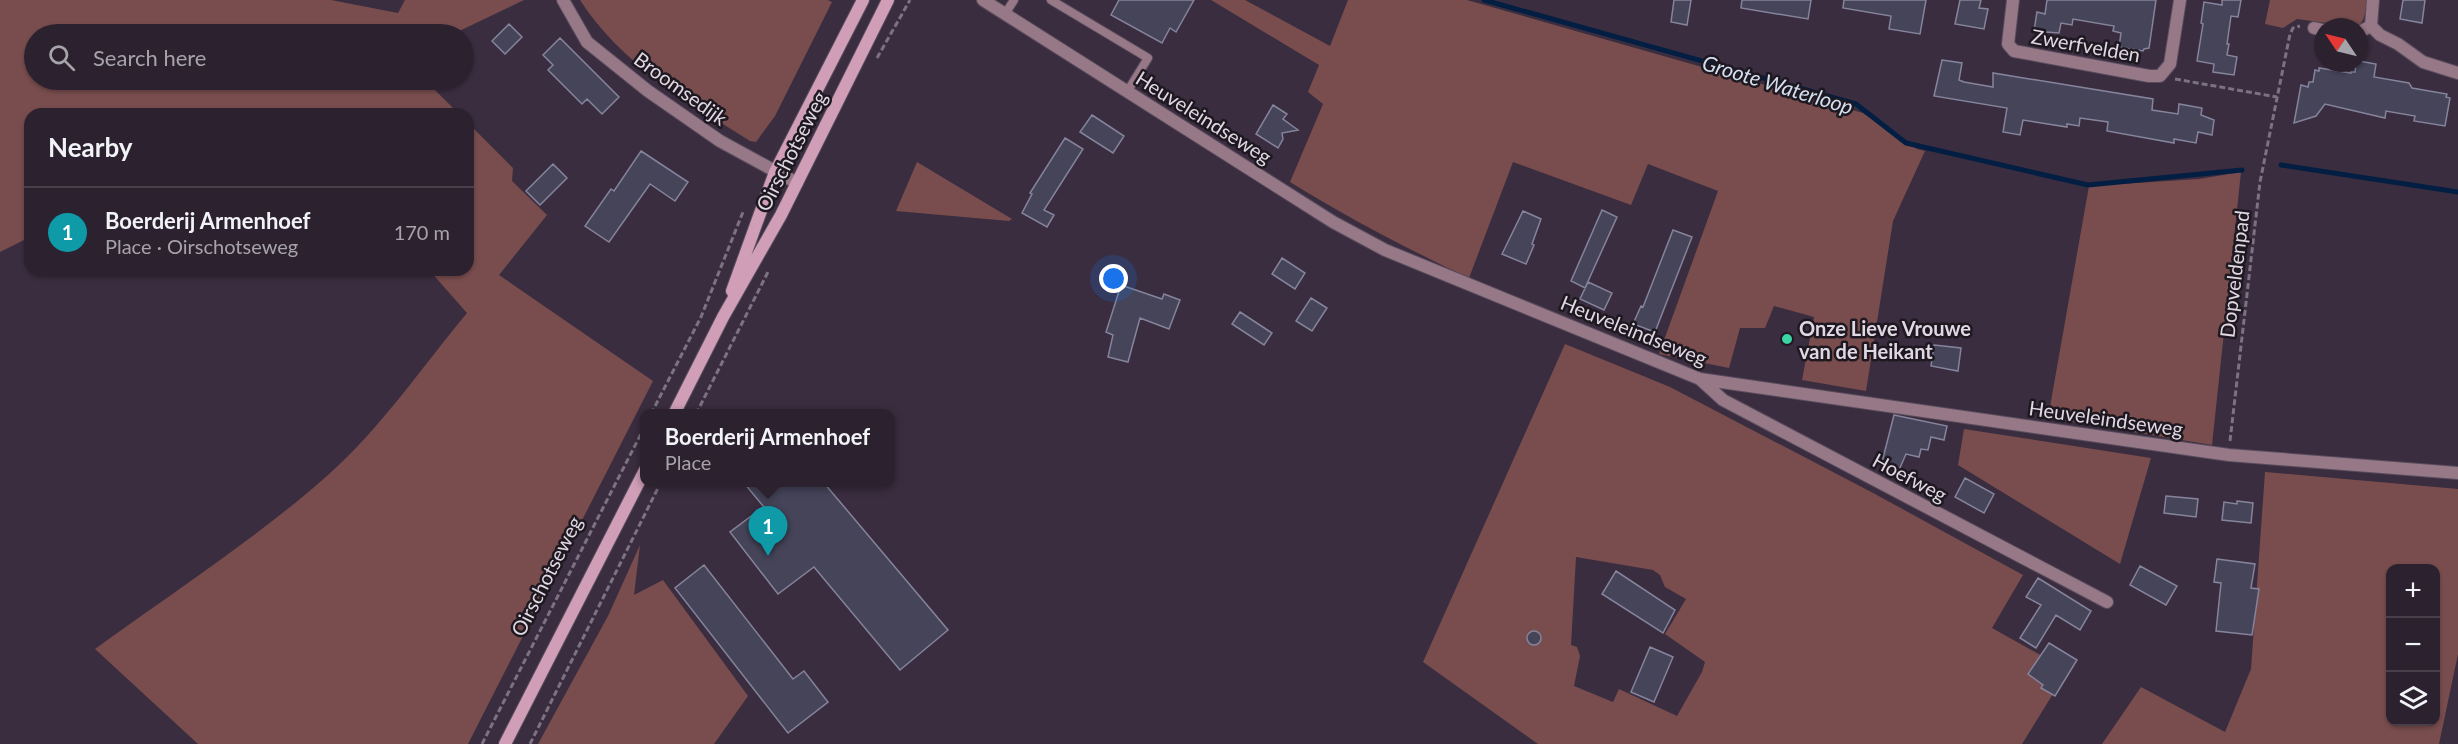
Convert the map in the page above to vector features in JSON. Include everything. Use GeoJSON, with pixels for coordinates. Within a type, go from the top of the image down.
{"type":"FeatureCollection","features":[{"type":"Feature","properties":{"kind":"main road","name":"Oirschotseweg"},"geometry":{"type":"LineString","coordinates":[[723,317],[775,171],[837,55],[863,0]]}},
{"type":"Feature","properties":{"kind":"main road","name":"Oirschotseweg"},"geometry":{"type":"LineString","coordinates":[[677,409],[723,317],[797,183],[888,0]]}},
{"type":"Feature","properties":{"kind":"main road","name":"Oirschotseweg"},"geometry":{"type":"LineString","coordinates":[[505,744],[640,480]]}},
{"type":"Feature","properties":{"kind":"street","name":"Broomsedijk"},"geometry":{"type":"LineString","coordinates":[[563,0],[588,42],[648,91],[711,135],[797,183]]}},
{"type":"Feature","properties":{"kind":"street","name":"Heuveleindseweg"},"geometry":{"type":"LineString","coordinates":[[983,0],[1333,222],[1385,250],[1700,379],[2229,455],[2458,473]]}},
{"type":"Feature","properties":{"kind":"street","name":"Zwerfvelden"},"geometry":{"type":"LineString","coordinates":[[2013,0],[2008,44],[2014,51],[2149,76],[2160,76],[2170,64],[2180,0]]}},
{"type":"Feature","properties":{"kind":"street"},"geometry":{"type":"LineString","coordinates":[[2368,18],[2373,0]]}},
{"type":"Feature","properties":{"kind":"street"},"geometry":{"type":"LineString","coordinates":[[2368,31],[2423,62],[2458,73]]}},
{"type":"Feature","properties":{"kind":"street","name":"Hoefweg"},"geometry":{"type":"LineString","coordinates":[[1700,379],[1723,400],[2107,602]]}},
{"type":"Feature","properties":{"kind":"lane"},"geometry":{"type":"LineString","coordinates":[[1005,14],[1014,0]]}},
{"type":"Feature","properties":{"kind":"lane"},"geometry":{"type":"LineString","coordinates":[[1051,0],[1149,58],[1127,92]]}},
{"type":"Feature","properties":{"kind":"path","name":"Dopveldenpad"},"geometry":{"type":"LineString","coordinates":[[2229,455],[2260,182],[2293,28],[2299,26],[2314,28]]}},
{"type":"Feature","properties":{"kind":"path"},"geometry":{"type":"LineString","coordinates":[[2160,76],[2277,97]]}},
{"type":"Feature","properties":{"kind":"path"},"geometry":{"type":"LineString","coordinates":[[698,409],[718,369]]}},
{"type":"Feature","properties":{"kind":"path"},"geometry":{"type":"LineString","coordinates":[[654,409],[673,372]]}},
{"type":"Feature","properties":{"kind":"path","name":"Oirschotseweg"},"geometry":{"type":"LineString","coordinates":[[482,744],[640,436]]}},
{"type":"Feature","properties":{"kind":"path"},"geometry":{"type":"LineString","coordinates":[[530,744],[659,487]]}},
{"type":"Feature","properties":{"kind":"shaded area"},"geometry":{"type":"Polygon","coordinates":[[[0,0],[331,0],[398,13],[405,0],[524,0],[474,24],[24,24],[24,90],[435,90],[453,108],[24,108],[24,240],[0,252],[0,0]]]}},
{"type":"Feature","properties":{"kind":"shaded area"},"geometry":{"type":"Polygon","coordinates":[[[580,0],[828,0],[832,2],[775,116],[756,142],[750,141],[657,80],[615,43],[596,23],[580,0]]]}},
{"type":"Feature","properties":{"kind":"shaded area"},"geometry":{"type":"Polygon","coordinates":[[[1211,0],[1245,0],[1330,46],[1348,0],[1467,0],[1863,113],[1917,149],[1925,151],[1893,221],[1866,391],[1802,380],[1814,317],[1774,306],[1765,328],[1740,328],[1729,368],[1659,354],[1718,191],[1648,164],[1631,205],[1513,162],[1469,278],[1378,233],[1290,182],[1323,104],[1308,92],[1319,65],[1211,0]]]}},
{"type":"Feature","properties":{"kind":"shaded area"},"geometry":{"type":"Polygon","coordinates":[[[2270,0],[2367,0],[2363,18],[2314,18],[2314,21],[2297,19],[2283,28],[2265,24],[2270,0]]]}},
{"type":"Feature","properties":{"kind":"shaded area"},"geometry":{"type":"Polygon","coordinates":[[[474,129],[513,168],[512,181],[547,215],[499,275],[653,381],[468,744],[198,744],[95,649],[243,543],[328,475],[366,437],[467,313],[434,276],[474,276],[474,129]]]}},
{"type":"Feature","properties":{"kind":"shaded area"},"geometry":{"type":"Polygon","coordinates":[[[917,162],[1012,219],[1009,221],[896,211],[917,162]]]}},
{"type":"Feature","properties":{"kind":"shaded area"},"geometry":{"type":"Polygon","coordinates":[[[2241,172],[2212,445],[2048,418],[2089,186],[2199,179],[2241,172]]]}},
{"type":"Feature","properties":{"kind":"shaded area"},"geometry":{"type":"Polygon","coordinates":[[[1565,344],[1670,387],[1875,494],[2023,575],[1992,628],[2044,657],[2066,673],[2022,744],[1538,744],[1423,662],[1565,344]],[[1576,557],[1571,645],[1577,647],[1580,656],[1574,686],[1613,702],[1619,689],[1677,716],[1702,672],[1705,662],[1665,634],[1686,599],[1665,587],[1660,575],[1653,570],[1576,557]]]}},
{"type":"Feature","properties":{"kind":"shaded area"},"geometry":{"type":"Polygon","coordinates":[[[1964,429],[2151,458],[2120,564],[1958,465],[1964,429]]]}},
{"type":"Feature","properties":{"kind":"shaded area"},"geometry":{"type":"Polygon","coordinates":[[[2265,472],[2458,489],[2458,654],[2439,744],[2102,744],[2141,687],[2225,732],[2251,669],[2265,472]]]}},
{"type":"Feature","properties":{"kind":"shaded area"},"geometry":{"type":"Polygon","coordinates":[[[640,545],[634,595],[663,580],[748,696],[714,744],[538,744],[608,616],[640,545]]]}},
{"type":"Feature","properties":{"kind":"building"},"geometry":{"type":"Polygon","coordinates":[[[1119,0],[1194,0],[1176,32],[1170,28],[1162,43],[1111,15],[1119,0]]]}},
{"type":"Feature","properties":{"kind":"building"},"geometry":{"type":"Polygon","coordinates":[[[1674,0],[1691,0],[1687,25],[1671,22],[1674,0]]]}},
{"type":"Feature","properties":{"kind":"building"},"geometry":{"type":"Polygon","coordinates":[[[1742,0],[1811,0],[1808,19],[1741,8],[1742,0]]]}},
{"type":"Feature","properties":{"kind":"building"},"geometry":{"type":"Polygon","coordinates":[[[1844,0],[1926,0],[1920,34],[1889,29],[1891,16],[1843,8],[1844,0]]]}},
{"type":"Feature","properties":{"kind":"building"},"geometry":{"type":"Polygon","coordinates":[[[1960,0],[1981,0],[1979,8],[1988,9],[1984,29],[1955,24],[1960,0]]]}},
{"type":"Feature","properties":{"kind":"building"},"geometry":{"type":"Polygon","coordinates":[[[2047,0],[2156,0],[2149,48],[2143,51],[2119,47],[2121,33],[2113,31],[2114,26],[2073,19],[2072,25],[2061,23],[2059,33],[2034,31],[2037,12],[2045,14],[2047,0]]]}},
{"type":"Feature","properties":{"kind":"building"},"geometry":{"type":"Polygon","coordinates":[[[2222,0],[2241,0],[2238,17],[2231,16],[2227,44],[2229,44],[2227,55],[2237,57],[2234,75],[2213,72],[2214,64],[2197,61],[2204,2],[2222,5],[2222,0]]]}},
{"type":"Feature","properties":{"kind":"building"},"geometry":{"type":"Polygon","coordinates":[[[2403,0],[2425,0],[2422,23],[2400,19],[2403,0]]]}},
{"type":"Feature","properties":{"kind":"building"},"geometry":{"type":"Polygon","coordinates":[[[509,24],[522,37],[505,54],[492,41],[509,24]]]}},
{"type":"Feature","properties":{"kind":"building"},"geometry":{"type":"Polygon","coordinates":[[[560,38],[619,97],[602,114],[587,99],[582,104],[548,70],[553,65],[543,55],[560,38]]]}},
{"type":"Feature","properties":{"kind":"building"},"geometry":{"type":"Polygon","coordinates":[[[1942,60],[1962,63],[1959,80],[1964,82],[1993,87],[1993,73],[2153,99],[2152,110],[2178,114],[2179,104],[2202,108],[2201,115],[2214,120],[2212,135],[2198,132],[2196,143],[2174,139],[2174,143],[2107,131],[2108,122],[2080,118],[2079,126],[2067,124],[2067,127],[2023,120],[2020,135],[2003,132],[2007,108],[1934,96],[1942,60]]]}},
{"type":"Feature","properties":{"kind":"building"},"geometry":{"type":"Polygon","coordinates":[[[2368,63],[2376,64],[2374,77],[2409,83],[2412,88],[2447,94],[2446,97],[2450,98],[2445,126],[2414,121],[2415,116],[2386,111],[2385,118],[2325,104],[2316,116],[2294,123],[2301,85],[2308,87],[2309,82],[2313,82],[2315,72],[2368,72],[2368,63]]]}},
{"type":"Feature","properties":{"kind":"building"},"geometry":{"type":"Polygon","coordinates":[[[1273,105],[1287,114],[1283,119],[1298,130],[1282,133],[1283,139],[1278,148],[1256,134],[1273,105]]]}},
{"type":"Feature","properties":{"kind":"building"},"geometry":{"type":"Polygon","coordinates":[[[1092,115],[1124,136],[1113,153],[1080,132],[1092,115]]]}},
{"type":"Feature","properties":{"kind":"building"},"geometry":{"type":"Polygon","coordinates":[[[1065,138],[1083,149],[1044,210],[1054,215],[1047,227],[1022,213],[1032,194],[1030,193],[1065,138]]]}},
{"type":"Feature","properties":{"kind":"building"},"geometry":{"type":"Polygon","coordinates":[[[641,151],[688,182],[675,201],[650,184],[609,242],[585,226],[611,189],[614,191],[641,151]]]}},
{"type":"Feature","properties":{"kind":"building"},"geometry":{"type":"Polygon","coordinates":[[[553,164],[567,178],[540,205],[526,191],[553,164]]]}},
{"type":"Feature","properties":{"kind":"building"},"geometry":{"type":"Polygon","coordinates":[[[1602,210],[1617,217],[1585,288],[1571,281],[1602,210]]]}},
{"type":"Feature","properties":{"kind":"building"},"geometry":{"type":"Polygon","coordinates":[[[1523,211],[1541,219],[1526,264],[1502,254],[1523,211]]]}},
{"type":"Feature","properties":{"kind":"building"},"geometry":{"type":"Polygon","coordinates":[[[1673,230],[1692,237],[1655,332],[1633,324],[1641,306],[1643,307],[1673,230]]]}},
{"type":"Feature","properties":{"kind":"building"},"geometry":{"type":"Polygon","coordinates":[[[1282,258],[1305,273],[1295,289],[1272,274],[1282,258]]]}},
{"type":"Feature","properties":{"kind":"building"},"geometry":{"type":"Polygon","coordinates":[[[1588,282],[1612,293],[1604,310],[1580,299],[1588,282]]]}},
{"type":"Feature","properties":{"kind":"building"},"geometry":{"type":"Polygon","coordinates":[[[1121,285],[1162,299],[1164,294],[1180,300],[1169,329],[1140,318],[1128,362],[1108,357],[1113,335],[1106,332],[1121,285]]]}},
{"type":"Feature","properties":{"kind":"building"},"geometry":{"type":"Polygon","coordinates":[[[1311,298],[1327,308],[1312,331],[1296,321],[1311,298]]]}},
{"type":"Feature","properties":{"kind":"building"},"geometry":{"type":"Polygon","coordinates":[[[1240,312],[1272,333],[1264,345],[1232,324],[1240,312]]]}},
{"type":"Feature","properties":{"kind":"building"},"geometry":{"type":"Polygon","coordinates":[[[1934,345],[1961,348],[1958,371],[1931,366],[1934,345]]]}},
{"type":"Feature","properties":{"kind":"building"},"geometry":{"type":"Polygon","coordinates":[[[1894,415],[1947,426],[1944,440],[1931,437],[1928,450],[1921,449],[1919,457],[1906,454],[1899,470],[1882,462],[1894,415]]]}},
{"type":"Feature","properties":{"kind":"building"},"geometry":{"type":"Polygon","coordinates":[[[1965,478],[1994,494],[1984,513],[1955,497],[1965,478]]]}},
{"type":"Feature","properties":{"kind":"building"},"geometry":{"type":"Polygon","coordinates":[[[747,487],[827,487],[948,630],[900,670],[814,567],[778,594],[730,532],[758,511],[768,512],[747,487]]]}},
{"type":"Feature","properties":{"kind":"building"},"geometry":{"type":"Polygon","coordinates":[[[2166,496],[2198,499],[2196,517],[2164,513],[2166,496]]]}},
{"type":"Feature","properties":{"kind":"building"},"geometry":{"type":"Polygon","coordinates":[[[2237,501],[2253,503],[2251,523],[2222,520],[2224,502],[2237,504],[2237,501]]]}},
{"type":"Feature","properties":{"kind":"building"},"geometry":{"type":"Polygon","coordinates":[[[2217,559],[2255,564],[2251,588],[2259,589],[2252,635],[2216,631],[2221,583],[2214,582],[2217,559]]]}},
{"type":"Feature","properties":{"kind":"building"},"geometry":{"type":"Polygon","coordinates":[[[704,565],[793,679],[804,671],[828,702],[788,733],[675,588],[704,565]]]}},
{"type":"Feature","properties":{"kind":"building"},"geometry":{"type":"Polygon","coordinates":[[[2140,566],[2177,586],[2166,605],[2130,585],[2140,566]]]}},
{"type":"Feature","properties":{"kind":"building"},"geometry":{"type":"Polygon","coordinates":[[[1616,571],[1675,610],[1663,633],[1602,594],[1616,571]]]}},
{"type":"Feature","properties":{"kind":"building"},"geometry":{"type":"Polygon","coordinates":[[[2038,578],[2091,611],[2080,630],[2056,615],[2036,648],[2020,638],[2041,605],[2026,597],[2038,578]]]}},
{"type":"Feature","properties":{"kind":"building"},"geometry":{"type":"Polygon","coordinates":[[[1531,631],[1537,631],[1541,638],[1537,645],[1531,645],[1527,641],[1527,635],[1531,631]]]}},
{"type":"Feature","properties":{"kind":"building"},"geometry":{"type":"Polygon","coordinates":[[[2049,643],[2077,660],[2055,696],[2041,688],[2043,685],[2028,674],[2049,643]]]}},
{"type":"Feature","properties":{"kind":"building"},"geometry":{"type":"Polygon","coordinates":[[[1650,647],[1673,657],[1654,702],[1631,692],[1650,647]]]}},
{"type":"Feature","properties":{"kind":"waterway","name":"Groote Waterloop"},"geometry":{"type":"LineString","coordinates":[[1484,0],[1856,104],[1906,143],[2088,185],[2242,170]]}},
{"type":"Feature","properties":{"kind":"waterway","name":"Groote Waterloop"},"geometry":{"type":"LineString","coordinates":[[2281,165],[2458,192]]}},
{"type":"Feature","properties":{"kind":"place","name":"Onze Lieve Vrouwe van de Heikant"},"geometry":{"type":"Point","coordinates":[1787,339]}},
{"type":"Feature","properties":{"kind":"place","name":"Boerderij Armenhoef"},"geometry":{"type":"Point","coordinates":[768,556]}}]}
